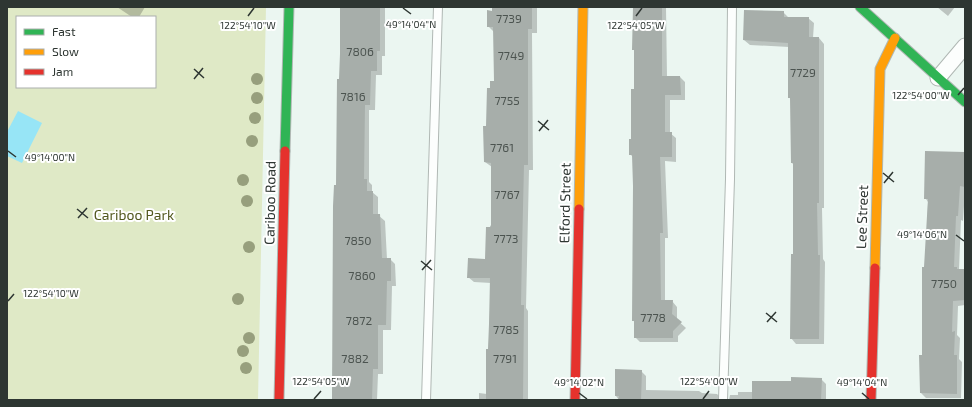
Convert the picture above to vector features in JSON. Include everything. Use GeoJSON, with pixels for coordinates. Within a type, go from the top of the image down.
{"type":"FeatureCollection","features":[{"type":"Feature","properties":{"kind":"street","name":"Cariboo Road"},"geometry":{"type":"LineString","coordinates":[[278,400],[288,7]]}},
{"type":"Feature","properties":{"kind":"street","name":"Elford Street"},"geometry":{"type":"LineString","coordinates":[[575,400],[583,7]]}},
{"type":"Feature","properties":{"kind":"street"},"geometry":{"type":"LineString","coordinates":[[860,7],[965,102]]}},
{"type":"Feature","properties":{"kind":"street","name":"Lee Street"},"geometry":{"type":"LineString","coordinates":[[871,400],[880,69],[895,38]]}},
{"type":"Feature","properties":{"kind":"street"},"geometry":{"type":"LineString","coordinates":[[938,78],[965,46]]}},
{"type":"Feature","properties":{"kind":"lane"},"geometry":{"type":"LineString","coordinates":[[426,400],[438,7]]}},
{"type":"Feature","properties":{"kind":"lane"},"geometry":{"type":"LineString","coordinates":[[723,400],[730,179],[732,7]]}},
{"type":"Feature","properties":{"kind":"green space","name":"Cariboo Park"},"geometry":{"type":"Polygon","coordinates":[[[7,7],[266,7],[258,400],[7,400],[7,7]]]}},
{"type":"Feature","properties":{"kind":"water"},"geometry":{"type":"Polygon","coordinates":[[[18,111],[42,123],[22,163],[7,156],[7,132],[18,111]]]}},
{"type":"Feature","properties":{"kind":"building"},"geometry":{"type":"Polygon","coordinates":[[[340,7],[380,7],[380,51],[377,51],[377,71],[371,71],[370,105],[365,105],[364,179],[367,179],[367,191],[373,191],[373,214],[380,214],[382,258],[391,258],[391,281],[387,281],[386,325],[378,325],[378,369],[373,369],[372,400],[332,400],[333,206],[334,185],[336,185],[337,79],[339,79],[340,7]]]}},
{"type":"Feature","properties":{"kind":"building"},"geometry":{"type":"Polygon","coordinates":[[[492,7],[532,7],[532,29],[528,29],[528,165],[524,165],[522,250],[521,305],[524,305],[523,400],[486,400],[486,349],[488,349],[490,278],[467,278],[468,258],[485,259],[486,227],[490,227],[491,225],[491,163],[484,162],[483,126],[486,126],[487,88],[490,88],[490,81],[494,81],[493,27],[487,27],[487,10],[492,11],[492,7]]]}},
{"type":"Feature","properties":{"kind":"building"},"geometry":{"type":"Polygon","coordinates":[[[633,7],[662,7],[662,76],[680,76],[681,95],[665,95],[665,132],[672,132],[672,157],[660,157],[663,233],[660,233],[661,300],[673,300],[672,314],[682,322],[673,331],[673,338],[634,338],[634,321],[632,321],[633,186],[632,155],[629,155],[629,139],[631,139],[631,89],[634,89],[634,50],[632,50],[633,7]]]}},
{"type":"Feature","properties":{"kind":"building"},"geometry":{"type":"Polygon","coordinates":[[[744,10],[784,11],[784,17],[809,17],[809,37],[819,37],[819,203],[817,203],[818,255],[820,255],[819,339],[790,339],[791,254],[793,254],[793,163],[791,163],[790,98],[788,98],[788,43],[743,40],[744,10]]]}},
{"type":"Feature","properties":{"kind":"building"},"geometry":{"type":"Polygon","coordinates":[[[925,151],[965,152],[965,187],[960,186],[958,216],[956,216],[954,267],[957,267],[957,269],[965,269],[965,300],[953,301],[952,332],[955,331],[954,355],[957,355],[957,394],[920,393],[919,355],[922,355],[922,267],[924,267],[928,199],[924,199],[925,151]]]}},
{"type":"Feature","properties":{"kind":"building"},"geometry":{"type":"Polygon","coordinates":[[[615,369],[642,370],[641,400],[618,400],[619,396],[615,396],[615,369]]]}},
{"type":"Feature","properties":{"kind":"building"},"geometry":{"type":"Polygon","coordinates":[[[791,377],[822,378],[821,400],[752,400],[752,381],[791,381],[791,377]]]}},
{"type":"Feature","properties":{"kind":"traffic: fast"},"geometry":{"type":"LineString","coordinates":[[285,151],[289,7]]}},
{"type":"Feature","properties":{"kind":"traffic: fast"},"geometry":{"type":"LineString","coordinates":[[860,7],[965,102]]}},
{"type":"Feature","properties":{"kind":"traffic: slow"},"geometry":{"type":"LineString","coordinates":[[579,209],[583,7]]}},
{"type":"Feature","properties":{"kind":"traffic: slow"},"geometry":{"type":"LineString","coordinates":[[875,268],[880,69],[895,38]]}},
{"type":"Feature","properties":{"kind":"traffic: jam"},"geometry":{"type":"LineString","coordinates":[[279,400],[285,151]]}},
{"type":"Feature","properties":{"kind":"traffic: jam"},"geometry":{"type":"LineString","coordinates":[[575,400],[579,209]]}},
{"type":"Feature","properties":{"kind":"traffic: jam"},"geometry":{"type":"LineString","coordinates":[[871,400],[875,268]]}}]}
